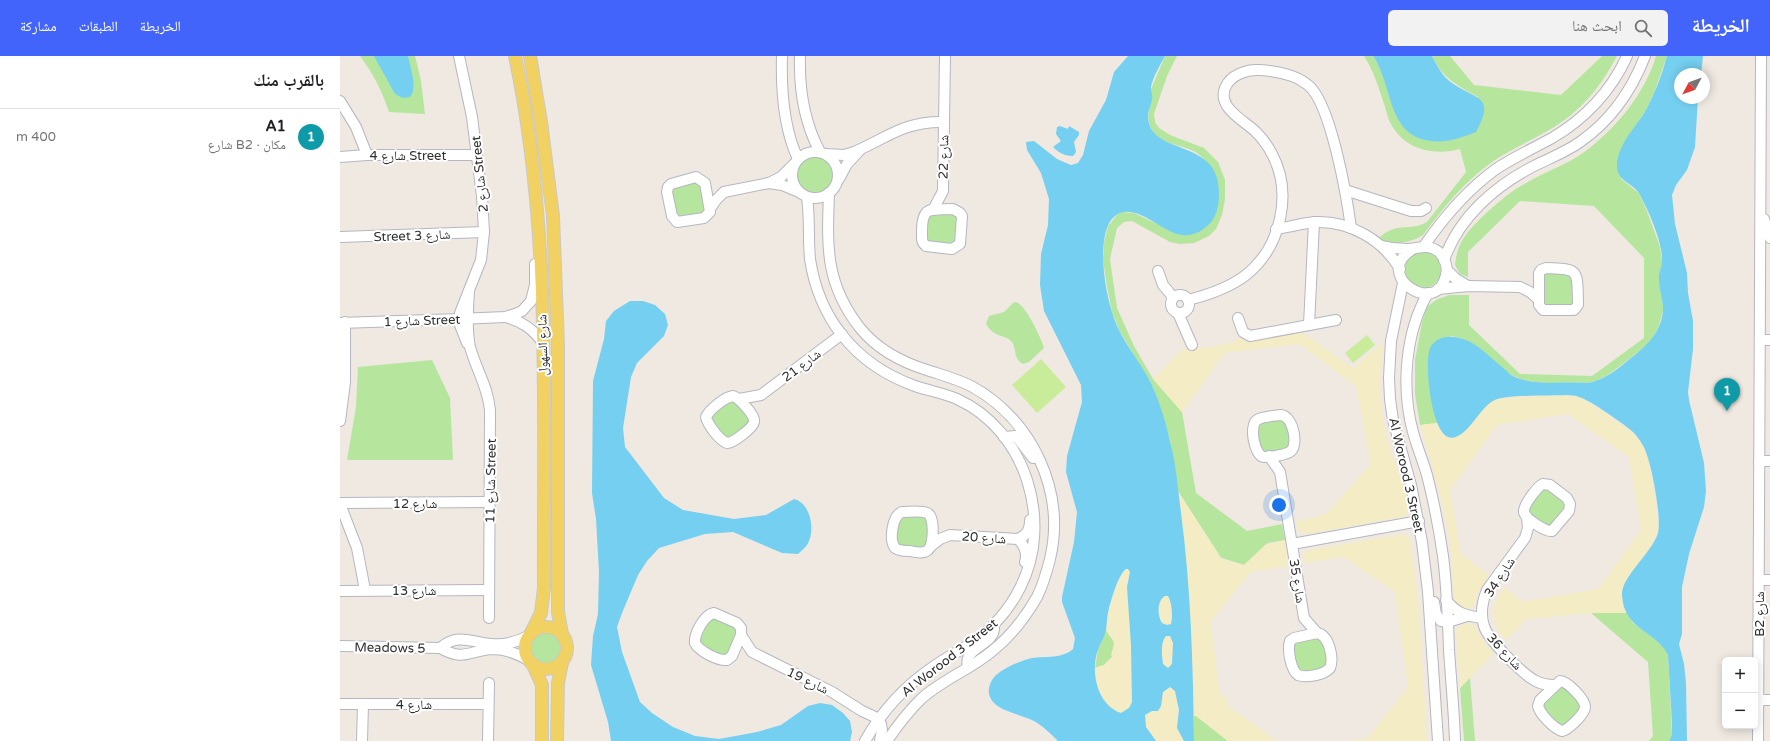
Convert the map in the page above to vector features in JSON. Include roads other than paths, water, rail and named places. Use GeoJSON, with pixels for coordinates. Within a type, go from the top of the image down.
{"type":"FeatureCollection","features":[{"type":"Feature","properties":{"kind":"main road","name":"شارع السهول"},"geometry":{"type":"LineString","coordinates":[[515,56],[527,124],[539,244],[543,343],[544,588],[541,613],[530,635]]}},
{"type":"Feature","properties":{"kind":"main road","name":"شارع السهول"},"geometry":{"type":"LineString","coordinates":[[530,56],[548,169],[555,249],[558,345],[558,612],[562,634]]}},
{"type":"Feature","properties":{"kind":"main road"},"geometry":{"type":"LineString","coordinates":[[539,244],[541,228],[542,226],[547,225],[551,229],[555,249]]}},
{"type":"Feature","properties":{"kind":"main road"},"geometry":{"type":"LineString","coordinates":[[531,663],[538,668],[551,669],[562,662],[566,657],[567,645],[562,634],[556,630],[543,627],[530,635],[525,648],[531,663],[542,685],[542,741]]}},
{"type":"Feature","properties":{"kind":"main road"},"geometry":{"type":"LineString","coordinates":[[557,741],[558,684],[562,662]]}},
{"type":"Feature","properties":{"kind":"street","name":"شارع 2 Street"},"geometry":{"type":"LineString","coordinates":[[459,56],[472,117],[482,196],[484,232],[481,260],[469,291],[464,319]]}},
{"type":"Feature","properties":{"kind":"street"},"geometry":{"type":"LineString","coordinates":[[782,56],[783,84],[787,118],[796,162],[792,176],[793,182],[803,195]]}},
{"type":"Feature","properties":{"kind":"street"},"geometry":{"type":"LineString","coordinates":[[800,56],[800,76],[805,115],[812,137],[823,153],[831,158],[838,170],[837,183]]}},
{"type":"Feature","properties":{"kind":"street"},"geometry":{"type":"LineString","coordinates":[[1424,246],[1449,213],[1479,182],[1513,158],[1554,137],[1572,125],[1589,110],[1604,94],[1617,76],[1627,56]]}},
{"type":"Feature","properties":{"kind":"street"},"geometry":{"type":"LineString","coordinates":[[1438,289],[1444,280],[1446,265],[1455,235],[1462,224],[1481,204],[1515,178],[1533,166],[1568,150],[1605,120],[1629,90],[1645,56]]}},
{"type":"Feature","properties":{"kind":"street","name":"B2 شارع"},"geometry":{"type":"LineString","coordinates":[[1758,700],[1759,461],[1765,340],[1761,200],[1761,56]]}},
{"type":"Feature","properties":{"kind":"street","name":"شارع 22"},"geometry":{"type":"LineString","coordinates":[[943,191],[953,210],[960,213],[962,216],[960,244],[952,249],[929,248],[923,244],[922,240],[922,218],[925,213],[933,210],[943,191],[946,57]]}},
{"type":"Feature","properties":{"kind":"street"},"geometry":{"type":"LineString","coordinates":[[1192,345],[1178,313],[1171,306],[1173,298],[1179,295],[1188,300],[1221,289],[1246,274],[1266,251],[1276,229],[1282,204],[1281,178],[1266,143],[1249,125],[1231,112],[1226,105],[1224,89],[1234,76],[1249,70],[1272,71],[1298,78],[1317,93],[1322,104],[1345,190],[1351,228]]}},
{"type":"Feature","properties":{"kind":"street"},"geometry":{"type":"LineString","coordinates":[[340,101],[356,127],[367,155]]}},
{"type":"Feature","properties":{"kind":"street"},"geometry":{"type":"LineString","coordinates":[[724,192],[705,184],[696,177],[671,184],[668,187],[667,192],[672,216],[677,222],[704,218],[708,215],[716,200],[724,192],[769,183],[781,177],[804,154],[812,152],[844,155],[862,149],[912,125],[928,122],[944,122]]}},
{"type":"Feature","properties":{"kind":"street"},"geometry":{"type":"LineString","coordinates":[[769,183],[788,187],[803,195],[822,197],[829,193],[837,183],[847,164],[862,149]]}},
{"type":"Feature","properties":{"kind":"street","name":"شارع 4 Street"},"geometry":{"type":"LineString","coordinates":[[340,157],[367,155],[477,155]]}},
{"type":"Feature","properties":{"kind":"street"},"geometry":{"type":"LineString","coordinates":[[705,184],[710,210]]}},
{"type":"Feature","properties":{"kind":"street"},"geometry":{"type":"LineString","coordinates":[[1345,190],[1411,211],[1420,211],[1426,208]]}},
{"type":"Feature","properties":{"kind":"street","name":"Al Worood 3 Street"},"geometry":{"type":"LineString","coordinates":[[829,193],[827,240],[830,264],[836,287],[846,308],[862,329],[880,347],[902,362],[951,378],[970,386],[988,396],[1004,409],[1019,425],[1031,442],[1040,460],[1053,502],[1053,548],[1048,570],[1038,594],[1026,614],[1010,635],[990,653],[946,680],[922,699],[898,724],[887,741]]}},
{"type":"Feature","properties":{"kind":"street","name":"Al Worood 3 Street"},"geometry":{"type":"LineString","coordinates":[[803,195],[810,258],[814,276],[826,308],[842,334],[857,351],[875,366],[895,378],[957,399],[975,409],[991,422],[1004,437],[1022,467],[1029,484],[1033,501],[1034,536],[1028,570],[1014,600],[994,624],[972,643],[920,677],[894,700],[878,720],[868,737]]}},
{"type":"Feature","properties":{"kind":"street"},"geometry":{"type":"LineString","coordinates":[[1761,200],[1764,219],[1770,238]]}},
{"type":"Feature","properties":{"kind":"street"},"geometry":{"type":"LineString","coordinates":[[933,210],[953,210]]}},
{"type":"Feature","properties":{"kind":"street"},"geometry":{"type":"LineString","coordinates":[[1276,229],[1314,222],[1339,224],[1351,228],[1382,246],[1400,269]]}},
{"type":"Feature","properties":{"kind":"street"},"geometry":{"type":"LineString","coordinates":[[1309,325],[1314,222]]}},
{"type":"Feature","properties":{"kind":"street","name":"Street شارع 3"},"geometry":{"type":"LineString","coordinates":[[340,236],[484,232]]}},
{"type":"Feature","properties":{"kind":"street"},"geometry":{"type":"LineString","coordinates":[[508,316],[525,308],[531,301],[533,294],[535,262],[539,244]]}},
{"type":"Feature","properties":{"kind":"street"},"geometry":{"type":"LineString","coordinates":[[1382,246],[1413,249],[1424,246],[1434,249],[1456,279],[1468,286]]}},
{"type":"Feature","properties":{"kind":"street"},"geometry":{"type":"LineString","coordinates":[[1413,249],[1402,259],[1400,269],[1403,283],[1414,292],[1428,293],[1438,289],[1468,286],[1520,287],[1530,292],[1538,300]]}},
{"type":"Feature","properties":{"kind":"street"},"geometry":{"type":"LineString","coordinates":[[1543,268],[1567,268],[1573,271],[1578,278],[1578,305],[1574,310],[1546,310],[1541,308],[1538,300],[1538,276],[1540,270],[1543,268]]}},
{"type":"Feature","properties":{"kind":"street"},"geometry":{"type":"LineString","coordinates":[[1158,271],[1163,286],[1173,298]]}},
{"type":"Feature","properties":{"kind":"street"},"geometry":{"type":"LineString","coordinates":[[1520,287],[1538,276]]}},
{"type":"Feature","properties":{"kind":"street","name":"Al Worood 3 Street"},"geometry":{"type":"LineString","coordinates":[[1403,283],[1391,341],[1390,399],[1398,440],[1411,485],[1419,521],[1425,563],[1438,741]]}},
{"type":"Feature","properties":{"kind":"street","name":"Al Worood 3 Street"},"geometry":{"type":"LineString","coordinates":[[1428,293],[1422,303],[1413,327],[1408,363],[1407,386],[1413,431],[1427,475],[1439,528],[1448,622],[1455,741]]}},
{"type":"Feature","properties":{"kind":"street"},"geometry":{"type":"LineString","coordinates":[[1178,313],[1187,309],[1188,300]]}},
{"type":"Feature","properties":{"kind":"street"},"geometry":{"type":"LineString","coordinates":[[508,316],[530,327],[543,343]]}},
{"type":"Feature","properties":{"kind":"street","name":"شارع 1 Street"},"geometry":{"type":"LineString","coordinates":[[342,322],[464,319],[508,316]]}},
{"type":"Feature","properties":{"kind":"street"},"geometry":{"type":"LineString","coordinates":[[1238,318],[1243,332],[1250,336],[1336,320]]}},
{"type":"Feature","properties":{"kind":"street","name":"شارع 11 Street"},"geometry":{"type":"LineString","coordinates":[[464,319],[462,331],[486,386],[489,402],[489,618]]}},
{"type":"Feature","properties":{"kind":"street"},"geometry":{"type":"LineString","coordinates":[[340,421],[345,382],[342,322]]}},
{"type":"Feature","properties":{"kind":"street","name":"شارع 21"},"geometry":{"type":"LineString","coordinates":[[761,395],[752,426],[732,442],[727,443],[722,441],[708,422],[707,414],[727,398],[733,396],[739,399],[761,395],[842,334]]}},
{"type":"Feature","properties":{"kind":"street"},"geometry":{"type":"LineString","coordinates":[[739,399],[754,417]]}},
{"type":"Feature","properties":{"kind":"street"},"geometry":{"type":"LineString","coordinates":[[1280,472],[1288,453],[1295,446],[1292,423],[1287,416],[1281,415],[1259,419],[1253,425],[1258,453],[1262,456],[1269,456],[1288,453]]}},
{"type":"Feature","properties":{"kind":"street"},"geometry":{"type":"LineString","coordinates":[[1004,437],[1012,435],[1019,438],[1047,480]]}},
{"type":"Feature","properties":{"kind":"street"},"geometry":{"type":"LineString","coordinates":[[1269,456],[1280,472]]}},
{"type":"Feature","properties":{"kind":"street"},"geometry":{"type":"LineString","coordinates":[[1759,461],[1770,461]]}},
{"type":"Feature","properties":{"kind":"street","name":"شارع 35"},"geometry":{"type":"LineString","coordinates":[[1280,472],[1304,618],[1297,637],[1292,639],[1289,644],[1294,672],[1300,676],[1324,673],[1330,668],[1331,661],[1326,637],[1317,633],[1304,618]]}},
{"type":"Feature","properties":{"kind":"street","name":"شارع 20"},"geometry":{"type":"LineString","coordinates":[[950,535],[933,521],[930,515],[925,512],[899,513],[895,519],[892,542],[895,548],[901,551],[924,552],[940,539],[950,535],[1018,539],[1026,534],[1030,525],[1029,484]]}},
{"type":"Feature","properties":{"kind":"street"},"geometry":{"type":"LineString","coordinates":[[1526,538],[1535,532],[1546,531],[1555,530],[1570,508],[1567,498],[1550,485],[1544,484],[1538,487],[1525,506],[1524,512],[1527,517],[1546,531]]}},
{"type":"Feature","properties":{"kind":"street","name":"شارع 12"},"geometry":{"type":"LineString","coordinates":[[340,503],[489,502]]}},
{"type":"Feature","properties":{"kind":"street"},"geometry":{"type":"LineString","coordinates":[[340,503],[357,548],[363,572],[365,590]]}},
{"type":"Feature","properties":{"kind":"street"},"geometry":{"type":"LineString","coordinates":[[1526,538],[1528,528],[1527,517]]}},
{"type":"Feature","properties":{"kind":"street"},"geometry":{"type":"LineString","coordinates":[[931,546],[933,521]]}},
{"type":"Feature","properties":{"kind":"street"},"geometry":{"type":"LineString","coordinates":[[1292,544],[1419,521]]}},
{"type":"Feature","properties":{"kind":"street","name":"شارع 34"},"geometry":{"type":"LineString","coordinates":[[1482,618],[1483,599],[1487,590],[1526,538]]}},
{"type":"Feature","properties":{"kind":"street","name":"شارع 20"},"geometry":{"type":"LineString","coordinates":[[1014,600],[1026,558],[1025,547],[1018,539]]}},
{"type":"Feature","properties":{"kind":"street"},"geometry":{"type":"LineString","coordinates":[[1425,563],[1432,585],[1436,614],[1441,621],[1448,622],[1467,616]]}},
{"type":"Feature","properties":{"kind":"street"},"geometry":{"type":"LineString","coordinates":[[1759,580],[1770,580]]}},
{"type":"Feature","properties":{"kind":"street","name":"شارع 13"},"geometry":{"type":"LineString","coordinates":[[340,591],[489,590]]}},
{"type":"Feature","properties":{"kind":"street"},"geometry":{"type":"LineString","coordinates":[[1446,600],[1453,608],[1467,616],[1482,618]]}},
{"type":"Feature","properties":{"kind":"street"},"geometry":{"type":"LineString","coordinates":[[732,656],[741,635],[741,628],[737,623],[714,613],[706,617],[696,637],[697,646],[720,660],[727,660],[732,656],[752,652],[741,635]]}},
{"type":"Feature","properties":{"kind":"street","name":"شارع 36"},"geometry":{"type":"LineString","coordinates":[[1482,618],[1484,628],[1494,644],[1533,680],[1544,684],[1555,685],[1560,681],[1565,682],[1585,704],[1583,713],[1568,729],[1562,731],[1556,728],[1538,709],[1540,700],[1533,680]]}},
{"type":"Feature","properties":{"kind":"street"},"geometry":{"type":"LineString","coordinates":[[968,667],[967,662],[969,654],[990,638],[995,629],[994,624]]}},
{"type":"Feature","properties":{"kind":"street"},"geometry":{"type":"LineString","coordinates":[[1297,637],[1317,633]]}},
{"type":"Feature","properties":{"kind":"street"},"geometry":{"type":"LineString","coordinates":[[450,653],[449,642],[466,644],[474,642],[503,644],[520,640],[530,635]]}},
{"type":"Feature","properties":{"kind":"street","name":"Meadows 5"},"geometry":{"type":"LineString","coordinates":[[440,648],[449,642]]}},
{"type":"Feature","properties":{"kind":"street"},"geometry":{"type":"LineString","coordinates":[[474,642],[474,653]]}},
{"type":"Feature","properties":{"kind":"street","name":"Meadows 5"},"geometry":{"type":"LineString","coordinates":[[340,646],[440,648],[460,656],[485,650],[503,650],[512,652],[531,663]]}},
{"type":"Feature","properties":{"kind":"street","name":"شارع 19"},"geometry":{"type":"LineString","coordinates":[[752,652],[832,692],[878,720]]}},
{"type":"Feature","properties":{"kind":"street"},"geometry":{"type":"LineString","coordinates":[[488,741],[489,683]]}},
{"type":"Feature","properties":{"kind":"street"},"geometry":{"type":"LineString","coordinates":[[1540,700],[1555,685]]}},
{"type":"Feature","properties":{"kind":"street"},"geometry":{"type":"LineString","coordinates":[[1758,700],[1770,700]]}},
{"type":"Feature","properties":{"kind":"street","name":"شارع 4"},"geometry":{"type":"LineString","coordinates":[[340,704],[488,704]]}},
{"type":"Feature","properties":{"kind":"street"},"geometry":{"type":"LineString","coordinates":[[362,741],[363,704]]}},
{"type":"Feature","properties":{"kind":"street"},"geometry":{"type":"LineString","coordinates":[[862,711],[869,727],[868,737]]}},
{"type":"Feature","properties":{"kind":"street"},"geometry":{"type":"LineString","coordinates":[[878,720],[882,730],[880,741]]}},
{"type":"Feature","properties":{"kind":"street","name":"B2 شارع"},"geometry":{"type":"LineString","coordinates":[[1758,729],[1758,741]]}},
{"type":"Feature","properties":{"kind":"water"},"geometry":{"type":"Polygon","coordinates":[[[374,56],[408,56],[412,71],[413,83],[413,89],[410,97],[403,98],[395,94],[374,56]]]}},
{"type":"Feature","properties":{"kind":"water"},"geometry":{"type":"Polygon","coordinates":[[[1128,56],[1165,56],[1155,75],[1151,87],[1152,98],[1148,117],[1152,129],[1160,138],[1197,155],[1208,163],[1216,175],[1219,192],[1218,207],[1213,220],[1203,229],[1192,234],[1182,235],[1174,233],[1140,214],[1123,212],[1115,216],[1107,228],[1103,252],[1104,274],[1115,322],[1124,340],[1151,383],[1164,419],[1174,459],[1189,598],[1194,741],[1184,741],[1177,728],[1179,710],[1175,691],[1170,687],[1163,692],[1161,706],[1158,711],[1152,711],[1145,715],[1146,727],[1156,741],[1058,741],[1046,729],[1036,722],[1011,713],[998,706],[992,701],[989,695],[989,688],[992,680],[996,675],[1009,667],[1032,658],[1059,656],[1073,649],[1075,638],[1062,602],[1062,597],[1074,542],[1077,512],[1066,472],[1067,456],[1082,402],[1081,385],[1044,311],[1040,285],[1041,254],[1048,225],[1049,199],[1041,173],[1027,150],[1026,142],[1034,141],[1057,159],[1071,165],[1078,163],[1083,155],[1089,131],[1106,100],[1114,72],[1128,56]],[[1126,569],[1120,576],[1110,604],[1105,633],[1098,650],[1095,668],[1095,677],[1101,695],[1106,703],[1121,713],[1129,708],[1132,702],[1131,645],[1127,587],[1130,572],[1126,569]],[[1165,596],[1159,604],[1159,616],[1162,623],[1167,625],[1171,624],[1172,610],[1168,596],[1165,596]],[[1166,636],[1162,649],[1163,664],[1168,668],[1172,664],[1173,643],[1170,636],[1166,636]]]}},
{"type":"Feature","properties":{"kind":"water"},"geometry":{"type":"Polygon","coordinates":[[[1373,56],[1432,56],[1440,71],[1449,81],[1476,96],[1484,105],[1482,120],[1476,132],[1457,139],[1445,141],[1425,140],[1413,135],[1404,127],[1397,117],[1384,80],[1373,56]]]}},
{"type":"Feature","properties":{"kind":"water"},"geometry":{"type":"Polygon","coordinates":[[[1667,56],[1703,56],[1702,68],[1674,68],[1674,104],[1698,104],[1695,147],[1687,170],[1676,185],[1672,195],[1675,224],[1687,273],[1688,293],[1693,321],[1693,349],[1688,392],[1704,463],[1706,491],[1704,507],[1689,554],[1682,587],[1682,634],[1679,644],[1684,664],[1686,683],[1687,741],[1669,741],[1672,735],[1672,724],[1668,655],[1656,640],[1634,623],[1628,616],[1624,607],[1622,595],[1626,581],[1655,541],[1659,526],[1657,502],[1652,474],[1649,461],[1639,439],[1629,428],[1599,407],[1578,396],[1567,395],[1517,396],[1493,401],[1482,410],[1472,424],[1460,435],[1448,437],[1442,432],[1437,423],[1433,410],[1430,396],[1428,367],[1428,356],[1430,348],[1433,344],[1442,338],[1455,337],[1477,346],[1510,374],[1523,380],[1587,383],[1603,378],[1612,373],[1651,340],[1659,326],[1663,309],[1659,277],[1662,264],[1661,249],[1652,221],[1639,193],[1619,175],[1617,166],[1620,151],[1628,136],[1646,110],[1661,77],[1667,56]]]}},
{"type":"Feature","properties":{"kind":"water"},"geometry":{"type":"Polygon","coordinates":[[[1060,126],[1068,129],[1069,126],[1079,132],[1079,135],[1074,142],[1076,152],[1073,156],[1062,154],[1053,147],[1061,141],[1056,134],[1057,127],[1060,126]]]}},
{"type":"Feature","properties":{"kind":"water"},"geometry":{"type":"Polygon","coordinates":[[[630,301],[643,301],[655,305],[665,314],[668,325],[664,336],[637,363],[631,377],[623,428],[625,447],[664,498],[683,510],[734,519],[766,515],[794,499],[800,502],[808,512],[811,525],[810,539],[806,546],[798,554],[782,553],[733,532],[705,534],[659,548],[647,561],[638,575],[617,627],[622,652],[640,702],[652,713],[673,727],[695,736],[719,739],[757,732],[781,725],[808,706],[820,703],[832,705],[843,713],[850,721],[852,732],[850,741],[611,741],[608,722],[591,665],[593,636],[598,614],[599,572],[596,519],[592,493],[593,381],[604,339],[606,321],[614,311],[630,301]]]}},
{"type":"Feature","properties":{"kind":"place","name":"A1"},"geometry":{"type":"Point","coordinates":[1727,411]}}]}
